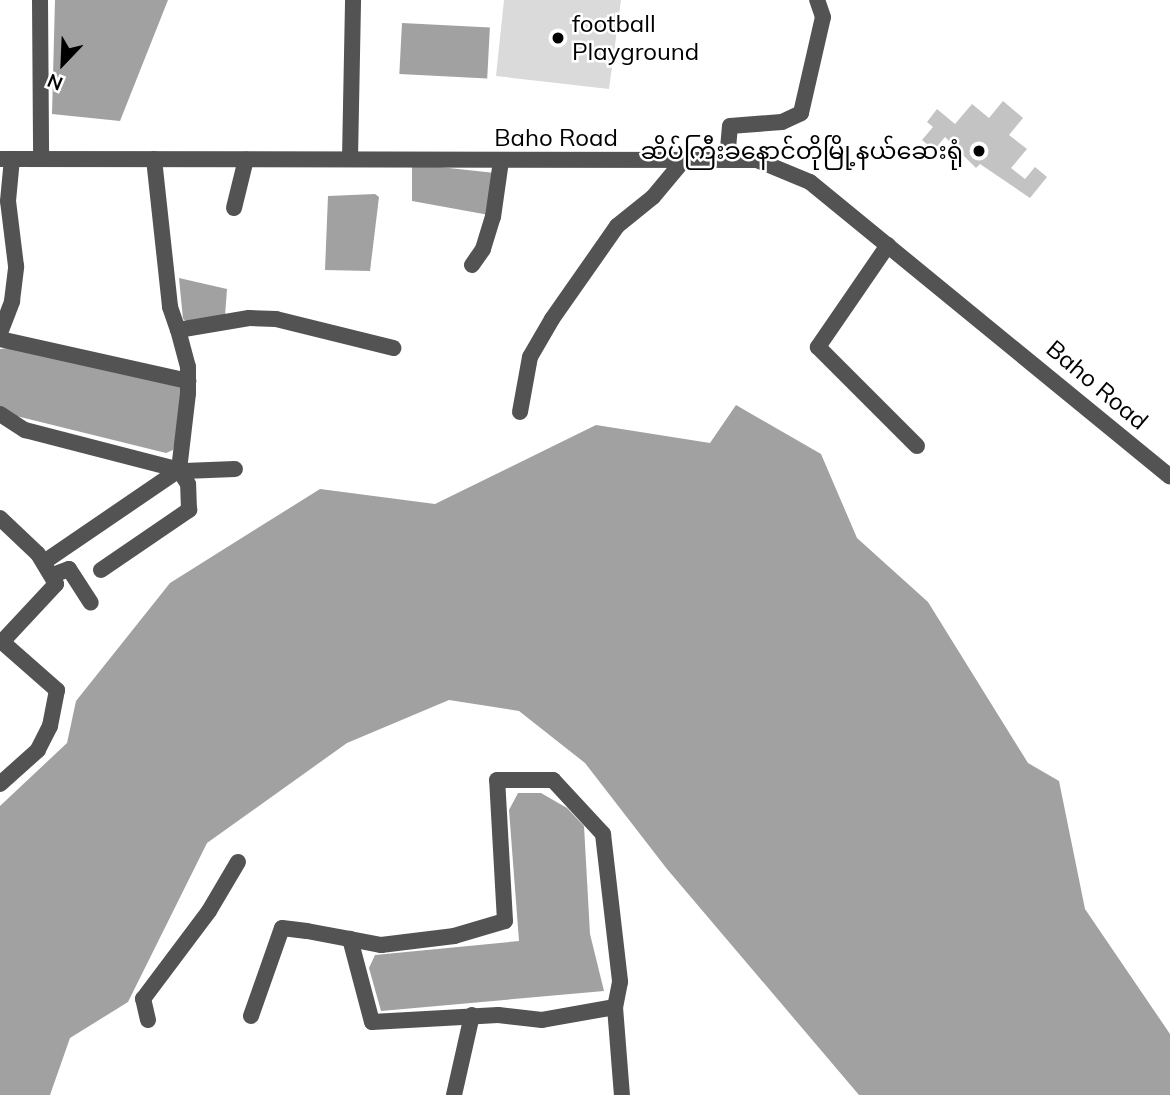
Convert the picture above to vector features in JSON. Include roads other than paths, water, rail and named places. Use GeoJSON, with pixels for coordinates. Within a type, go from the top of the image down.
{"type":"FeatureCollection","features":[{"type":"Feature","properties":{"kind":"street"},"geometry":{"type":"LineString","coordinates":[[40,0],[41,159]]}},
{"type":"Feature","properties":{"kind":"street"},"geometry":{"type":"LineString","coordinates":[[350,159],[353,0]]}},
{"type":"Feature","properties":{"kind":"street"},"geometry":{"type":"LineString","coordinates":[[727,160],[730,126],[782,122],[801,113],[823,18],[817,0]]}},
{"type":"Feature","properties":{"kind":"street"},"geometry":{"type":"LineString","coordinates":[[0,333],[12,301],[16,267],[6,159]]}},
{"type":"Feature","properties":{"kind":"street","name":"Baho Road"},"geometry":{"type":"LineString","coordinates":[[6,159],[757,160],[810,182],[1167,468]]}},
{"type":"Feature","properties":{"kind":"street"},"geometry":{"type":"LineString","coordinates":[[101,570],[189,509],[188,484],[179,470],[188,381],[178,330],[170,307],[154,159]]}},
{"type":"Feature","properties":{"kind":"street"},"geometry":{"type":"LineString","coordinates":[[234,208],[246,159]]}},
{"type":"Feature","properties":{"kind":"street"},"geometry":{"type":"LineString","coordinates":[[472,265],[483,249],[494,217],[500,161]]}},
{"type":"Feature","properties":{"kind":"street"},"geometry":{"type":"LineString","coordinates":[[520,412],[530,357],[552,319],[617,226],[653,197],[683,161]]}},
{"type":"Feature","properties":{"kind":"street"},"geometry":{"type":"LineString","coordinates":[[888,244],[818,344],[821,352],[917,446]]}},
{"type":"Feature","properties":{"kind":"street"},"geometry":{"type":"LineString","coordinates":[[178,330],[249,318],[276,319],[393,348]]}},
{"type":"Feature","properties":{"kind":"street"},"geometry":{"type":"LineString","coordinates":[[0,340],[188,381]]}},
{"type":"Feature","properties":{"kind":"street"},"geometry":{"type":"LineString","coordinates":[[0,414],[25,430],[179,470],[235,469]]}},
{"type":"Feature","properties":{"kind":"street"},"geometry":{"type":"LineString","coordinates":[[49,569],[179,470]]}},
{"type":"Feature","properties":{"kind":"street"},"geometry":{"type":"LineString","coordinates":[[0,518],[49,569],[54,588],[1,641],[57,690],[50,726],[38,750],[0,784]]}},
{"type":"Feature","properties":{"kind":"street"},"geometry":{"type":"LineString","coordinates":[[49,569],[69,569],[91,603]]}},
{"type":"Feature","properties":{"kind":"street"},"geometry":{"type":"LineString","coordinates":[[251,1016],[282,928],[381,945],[423,942],[485,930],[505,921],[497,780],[553,780],[603,834],[620,982],[615,1007],[622,1095]]}},
{"type":"Feature","properties":{"kind":"street"},"geometry":{"type":"LineString","coordinates":[[148,1020],[143,999],[209,911],[238,862]]}},
{"type":"Feature","properties":{"kind":"street"},"geometry":{"type":"LineString","coordinates":[[350,939],[372,1022],[472,1015],[542,1020],[615,1007]]}},
{"type":"Feature","properties":{"kind":"street"},"geometry":{"type":"LineString","coordinates":[[454,1095],[472,1015]]}},
{"type":"Feature","properties":{"kind":"place","name":"football Playground"},"geometry":{"type":"Point","coordinates":[558,38]}},
{"type":"Feature","properties":{"kind":"place","name":"ဆိပ်ကြီးခနောင်တိုမြို့နယ်ဆေးရုံ"},"geometry":{"type":"Point","coordinates":[979,151]}}]}
